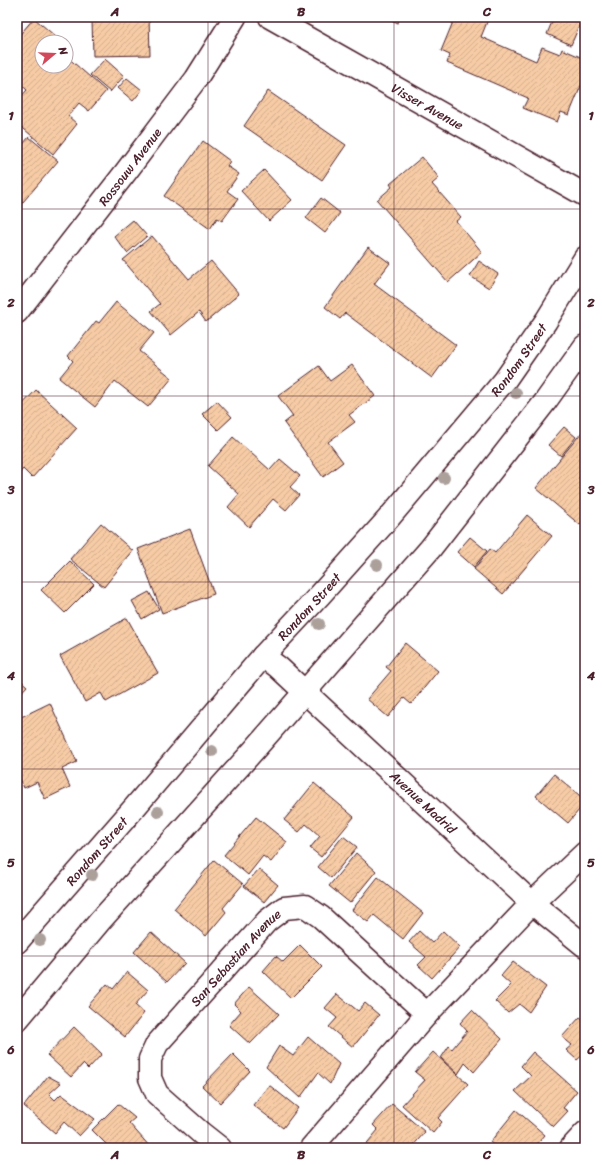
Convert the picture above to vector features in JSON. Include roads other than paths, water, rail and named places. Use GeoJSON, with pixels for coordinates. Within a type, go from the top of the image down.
{"type":"FeatureCollection","features":[{"type":"Feature","properties":{"kind":"street","name":"Rossouw Avenue"},"geometry":{"type":"LineString","coordinates":[[17,312],[196,79],[236,17]]}},
{"type":"Feature","properties":{"kind":"street","name":"Visser Avenue"},"geometry":{"type":"LineString","coordinates":[[270,17],[585,195]]}},
{"type":"Feature","properties":{"kind":"street","name":"Rondom Street"},"geometry":{"type":"LineString","coordinates":[[17,942],[140,801],[263,656],[388,519],[505,380],[546,321],[585,258]]}},
{"type":"Feature","properties":{"kind":"street"},"geometry":{"type":"LineString","coordinates":[[17,1020],[100,921],[254,750],[430,549],[545,402],[585,346]]}},
{"type":"Feature","properties":{"kind":"street","name":"Avenue Madrid"},"geometry":{"type":"LineString","coordinates":[[263,656],[305,691],[532,903],[585,946]]}},
{"type":"Feature","properties":{"kind":"street"},"geometry":{"type":"LineString","coordinates":[[311,1148],[427,1014],[532,903],[585,852]]}},
{"type":"Feature","properties":{"kind":"street","name":"San Sebastian Avenue"},"geometry":{"type":"LineString","coordinates":[[220,1148],[157,1094],[150,1078],[150,1059],[157,1044],[267,921],[284,908],[305,906],[321,917],[427,1014]]}},
{"type":"Feature","properties":{"kind":"street"},"geometry":{"type":"LineString","coordinates":[[572,1148],[585,1133]]}}]}
